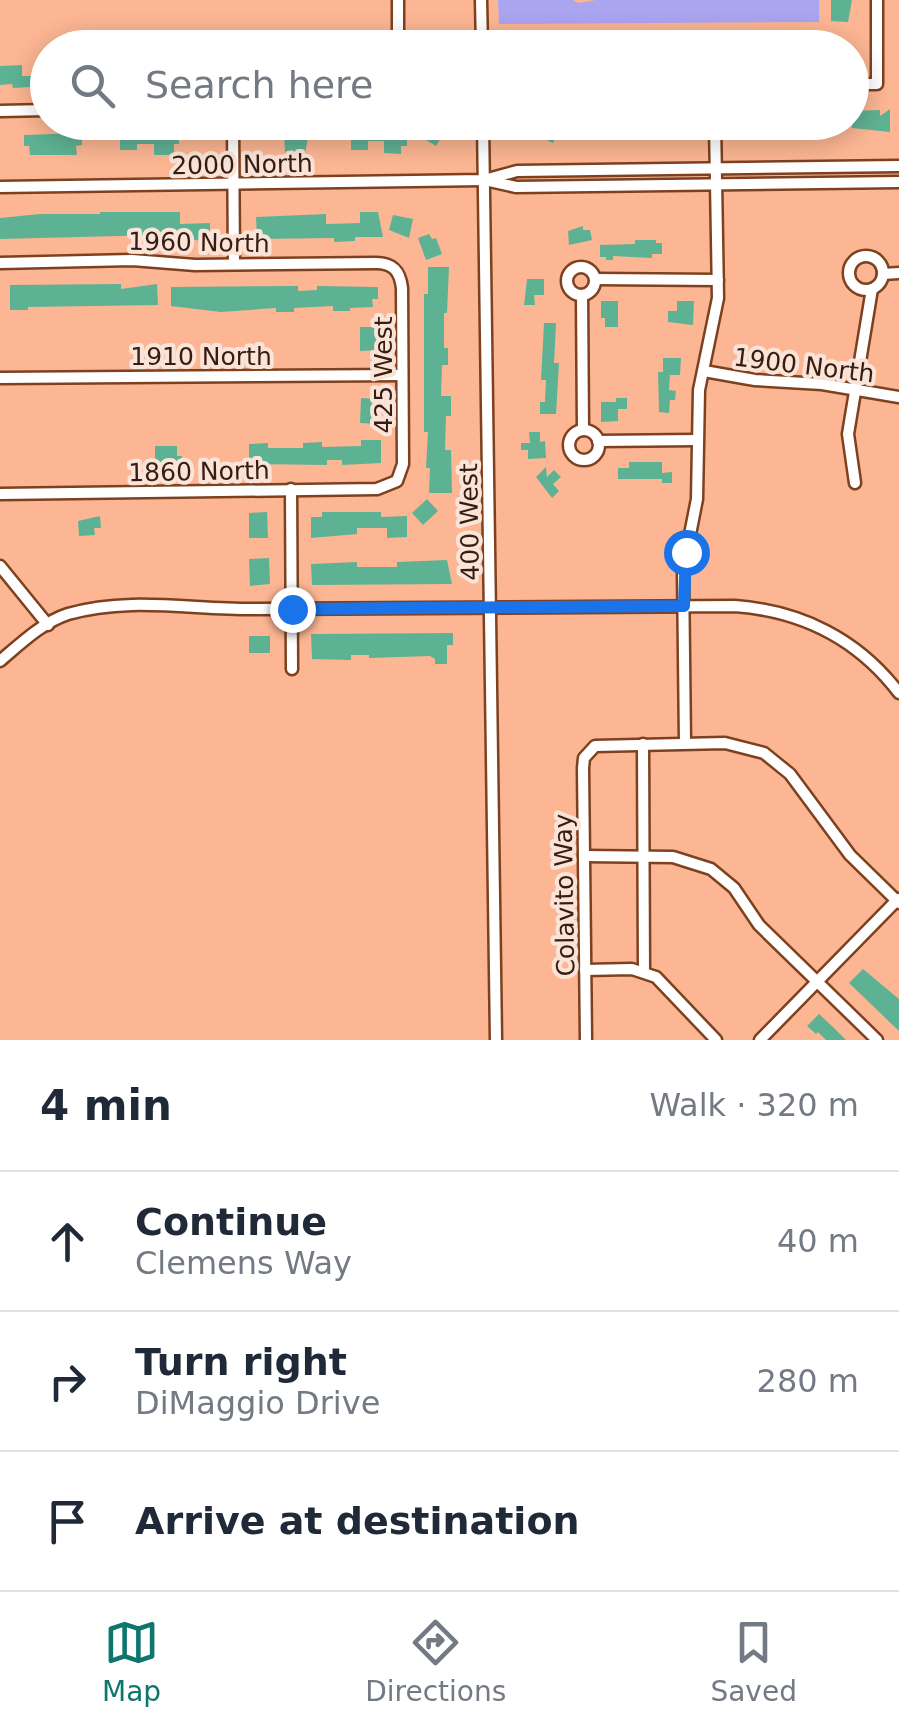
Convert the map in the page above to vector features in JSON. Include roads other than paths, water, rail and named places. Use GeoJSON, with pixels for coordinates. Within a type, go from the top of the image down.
{"type":"FeatureCollection","features":[{"type":"Feature","properties":{"kind":"street"},"geometry":{"type":"LineString","coordinates":[[398,0],[398,30]]}},
{"type":"Feature","properties":{"kind":"street"},"geometry":{"type":"LineString","coordinates":[[481,0],[482,30]]}},
{"type":"Feature","properties":{"kind":"street"},"geometry":{"type":"LineString","coordinates":[[869,84],[878,84],[877,0]]}},
{"type":"Feature","properties":{"kind":"street"},"geometry":{"type":"LineString","coordinates":[[0,111],[30,110]]}},
{"type":"Feature","properties":{"kind":"street"},"geometry":{"type":"LineString","coordinates":[[233,140],[234,264]]}},
{"type":"Feature","properties":{"kind":"street","name":"400 West"},"geometry":{"type":"LineString","coordinates":[[483,140],[496,1040]]}},
{"type":"Feature","properties":{"kind":"street"},"geometry":{"type":"LineString","coordinates":[[685,744],[684,570],[698,484],[699,390],[716,318],[715,140]]}},
{"type":"Feature","properties":{"kind":"street","name":"2000 North"},"geometry":{"type":"LineString","coordinates":[[484,180],[517,171],[899,166]]}},
{"type":"Feature","properties":{"kind":"street","name":"2000 North"},"geometry":{"type":"LineString","coordinates":[[0,187],[484,180],[516,187],[899,182]]}},
{"type":"Feature","properties":{"kind":"street"},"geometry":{"type":"LineString","coordinates":[[861,258],[872,258],[880,264],[880,284],[872,289],[862,290],[853,284],[849,274],[852,264],[861,258]]}},
{"type":"Feature","properties":{"kind":"street","name":"1960 North"},"geometry":{"type":"LineString","coordinates":[[0,263],[376,262],[396,270]]}},
{"type":"Feature","properties":{"kind":"street"},"geometry":{"type":"LineString","coordinates":[[582,295],[569,288],[572,270],[586,268],[595,279]]}},
{"type":"Feature","properties":{"kind":"street","name":"425 West"},"geometry":{"type":"LineString","coordinates":[[396,270],[402,288],[403,464],[397,481]]}},
{"type":"Feature","properties":{"kind":"street"},"geometry":{"type":"LineString","coordinates":[[883,274],[899,273]]}},
{"type":"Feature","properties":{"kind":"street"},"geometry":{"type":"LineString","coordinates":[[595,279],[718,280]]}},
{"type":"Feature","properties":{"kind":"street"},"geometry":{"type":"LineString","coordinates":[[582,295],[592,290],[595,279]]}},
{"type":"Feature","properties":{"kind":"street"},"geometry":{"type":"LineString","coordinates":[[854,483],[848,446],[872,289]]}},
{"type":"Feature","properties":{"kind":"street"},"geometry":{"type":"LineString","coordinates":[[582,295],[583,430]]}},
{"type":"Feature","properties":{"kind":"street","name":"1900 North"},"geometry":{"type":"LineString","coordinates":[[704,371],[755,380],[822,384],[899,398]]}},
{"type":"Feature","properties":{"kind":"street","name":"1910 North"},"geometry":{"type":"LineString","coordinates":[[0,378],[402,375]]}},
{"type":"Feature","properties":{"kind":"street"},"geometry":{"type":"LineString","coordinates":[[583,430],[591,432],[598,441],[594,456],[582,460],[574,457],[568,442],[583,430]]}},
{"type":"Feature","properties":{"kind":"street"},"geometry":{"type":"LineString","coordinates":[[598,441],[697,440]]}},
{"type":"Feature","properties":{"kind":"street","name":"1860 North"},"geometry":{"type":"LineString","coordinates":[[0,494],[378,488],[397,481]]}},
{"type":"Feature","properties":{"kind":"street"},"geometry":{"type":"LineString","coordinates":[[291,489],[292,669]]}},
{"type":"Feature","properties":{"kind":"street"},"geometry":{"type":"LineString","coordinates":[[0,566],[48,625]]}},
{"type":"Feature","properties":{"kind":"street"},"geometry":{"type":"LineString","coordinates":[[0,661],[65,615],[103,607],[749,607],[806,621],[858,650],[899,692]]}},
{"type":"Feature","properties":{"kind":"street","name":"Colavito Way"},"geometry":{"type":"LineString","coordinates":[[586,1040],[582,768],[588,750],[605,744],[642,744]]}},
{"type":"Feature","properties":{"kind":"street"},"geometry":{"type":"LineString","coordinates":[[644,972],[642,744],[735,744],[773,759],[790,774],[850,855],[898,900],[760,1040]]}},
{"type":"Feature","properties":{"kind":"street"},"geometry":{"type":"LineString","coordinates":[[584,856],[683,859],[719,875],[734,888],[760,926],[877,1040]]}},
{"type":"Feature","properties":{"kind":"street"},"geometry":{"type":"LineString","coordinates":[[585,970],[644,972],[666,986],[716,1040]]}}]}
